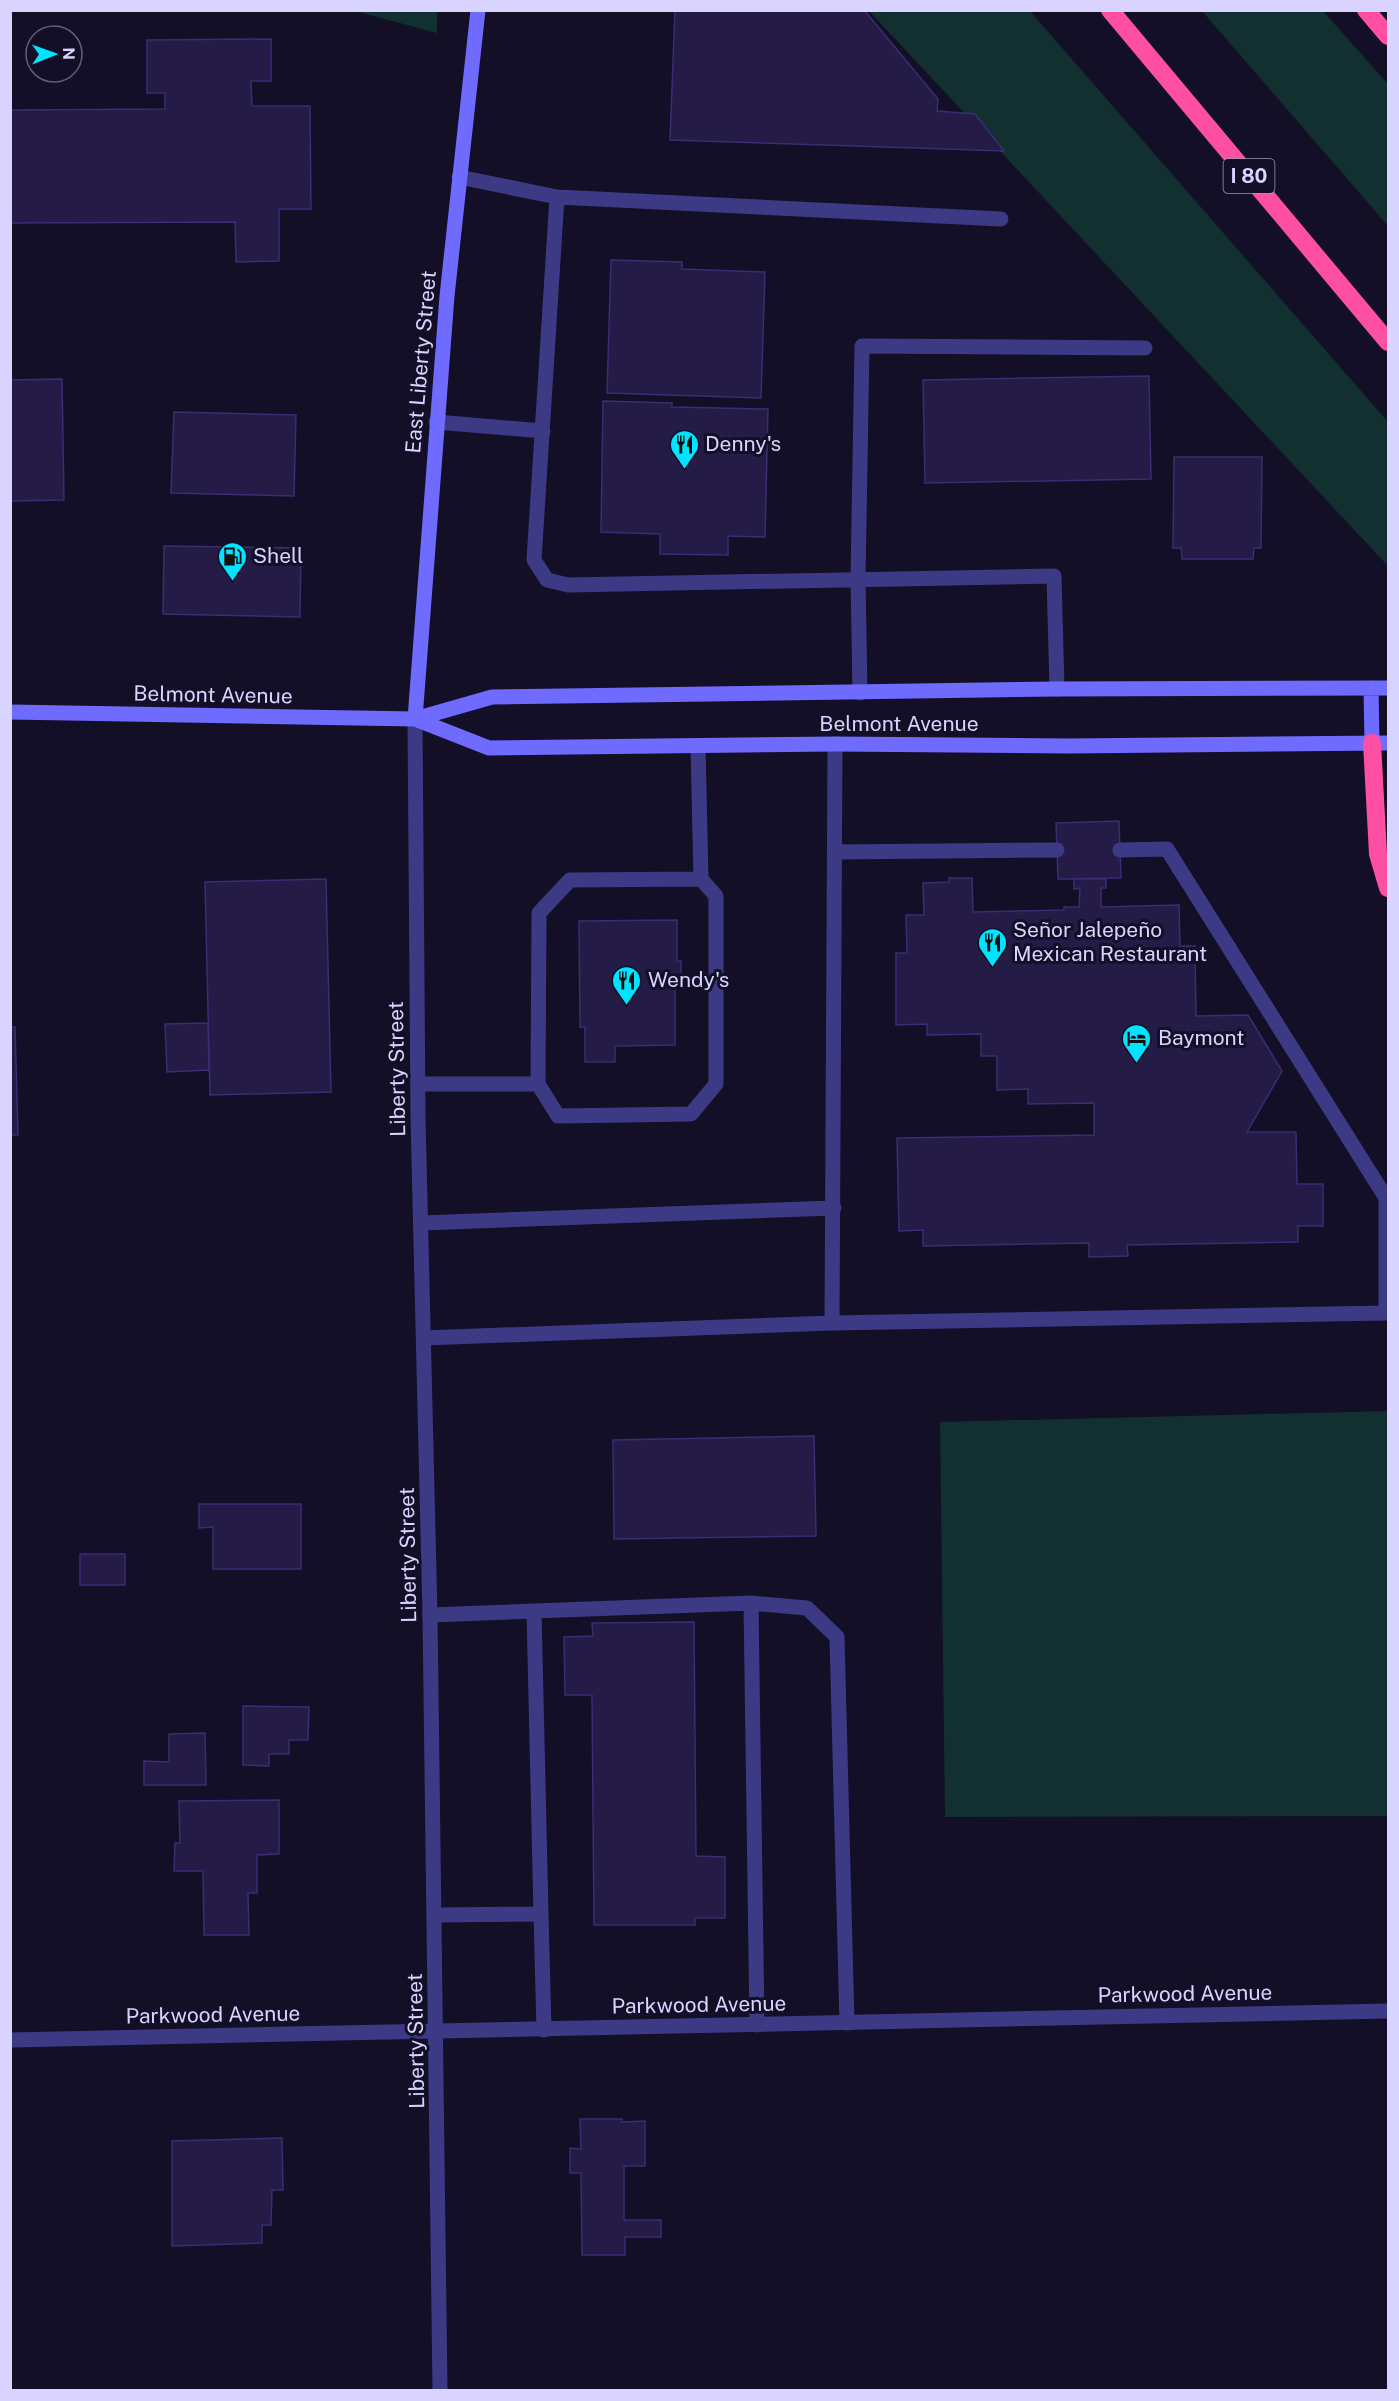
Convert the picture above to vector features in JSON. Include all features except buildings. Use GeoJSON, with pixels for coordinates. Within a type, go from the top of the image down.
{"type":"FeatureCollection","features":[{"type":"Feature","properties":{"kind":"highway","name":"I 80"},"geometry":{"type":"LineString","coordinates":[[1110,10],[1389,342]]}},
{"type":"Feature","properties":{"kind":"highway"},"geometry":{"type":"LineString","coordinates":[[1366,10],[1389,36]]}},
{"type":"Feature","properties":{"kind":"highway"},"geometry":{"type":"LineString","coordinates":[[1380,743],[1378,854],[1389,888]]}},
{"type":"Feature","properties":{"kind":"main road","name":"East Liberty Street"},"geometry":{"type":"LineString","coordinates":[[415,719],[436,422],[459,177],[478,10]]}},
{"type":"Feature","properties":{"kind":"main road"},"geometry":{"type":"LineString","coordinates":[[1371,688],[1380,743]]}},
{"type":"Feature","properties":{"kind":"main road","name":"Belmont Avenue"},"geometry":{"type":"LineString","coordinates":[[10,712],[415,719],[492,697],[1057,689],[1389,688]]}},
{"type":"Feature","properties":{"kind":"main road","name":"Belmont Avenue"},"geometry":{"type":"LineString","coordinates":[[415,719],[489,748],[836,744],[1068,746],[1380,743]]}},
{"type":"Feature","properties":{"kind":"street"},"geometry":{"type":"LineString","coordinates":[[459,177],[557,197],[1001,219]]}},
{"type":"Feature","properties":{"kind":"street"},"geometry":{"type":"LineString","coordinates":[[557,197],[534,560],[547,580],[568,585],[1054,576],[1057,689]]}},
{"type":"Feature","properties":{"kind":"street"},"geometry":{"type":"LineString","coordinates":[[860,693],[858,579],[862,346],[1145,348]]}},
{"type":"Feature","properties":{"kind":"street"},"geometry":{"type":"LineString","coordinates":[[436,422],[543,431]]}},
{"type":"Feature","properties":{"kind":"street","name":"Liberty Street"},"geometry":{"type":"LineString","coordinates":[[415,719],[418,1084],[430,1615],[440,2391]]}},
{"type":"Feature","properties":{"kind":"street"},"geometry":{"type":"LineString","coordinates":[[832,1323],[836,744]]}},
{"type":"Feature","properties":{"kind":"street"},"geometry":{"type":"LineString","coordinates":[[698,746],[701,879],[716,896],[716,1084],[691,1114],[558,1116],[537,1084],[539,913],[570,880],[701,879]]}},
{"type":"Feature","properties":{"kind":"street"},"geometry":{"type":"LineString","coordinates":[[424,1338],[832,1323],[1386,1313],[1386,1198],[1167,849],[1120,850]]}},
{"type":"Feature","properties":{"kind":"street"},"geometry":{"type":"LineString","coordinates":[[835,852],[1057,850]]}},
{"type":"Feature","properties":{"kind":"street"},"geometry":{"type":"LineString","coordinates":[[418,1084],[537,1084]]}},
{"type":"Feature","properties":{"kind":"street"},"geometry":{"type":"LineString","coordinates":[[421,1223],[834,1208]]}},
{"type":"Feature","properties":{"kind":"street"},"geometry":{"type":"LineString","coordinates":[[430,1615],[751,1604],[807,1608],[837,1637],[847,2023]]}},
{"type":"Feature","properties":{"kind":"street"},"geometry":{"type":"LineString","coordinates":[[751,1604],[756,2025]]}},
{"type":"Feature","properties":{"kind":"street"},"geometry":{"type":"LineString","coordinates":[[534,1611],[544,2030]]}},
{"type":"Feature","properties":{"kind":"street"},"geometry":{"type":"LineString","coordinates":[[435,1915],[541,1914]]}},
{"type":"Feature","properties":{"kind":"street","name":"Parkwood Avenue"},"geometry":{"type":"LineString","coordinates":[[10,2040],[1389,2012]]}},
{"type":"Feature","properties":{"kind":"green space"},"geometry":{"type":"Polygon","coordinates":[[[355,11],[437,11],[437,33],[355,11]]]}},
{"type":"Feature","properties":{"kind":"green space"},"geometry":{"type":"Polygon","coordinates":[[[869,11],[1030,11],[1388,422],[1388,566],[869,11]]]}},
{"type":"Feature","properties":{"kind":"green space"},"geometry":{"type":"Polygon","coordinates":[[[1202,11],[1323,11],[1388,84],[1388,226],[1202,11]]]}},
{"type":"Feature","properties":{"kind":"green space"},"geometry":{"type":"Polygon","coordinates":[[[1388,1411],[1388,1816],[945,1817],[940,1422],[1388,1411]]]}},
{"type":"Feature","properties":{"kind":"place","name":"Denny's"},"geometry":{"type":"Point","coordinates":[684,470]}},
{"type":"Feature","properties":{"kind":"place","name":"Shell"},"geometry":{"type":"Point","coordinates":[232,582]}},
{"type":"Feature","properties":{"kind":"place","name":"Señor Jalepeño Mexican Restaurant"},"geometry":{"type":"Point","coordinates":[992,968]}},
{"type":"Feature","properties":{"kind":"place","name":"Wendy's"},"geometry":{"type":"Point","coordinates":[627,1006]}},
{"type":"Feature","properties":{"kind":"place","name":"Baymont"},"geometry":{"type":"Point","coordinates":[1137,1064]}}]}
